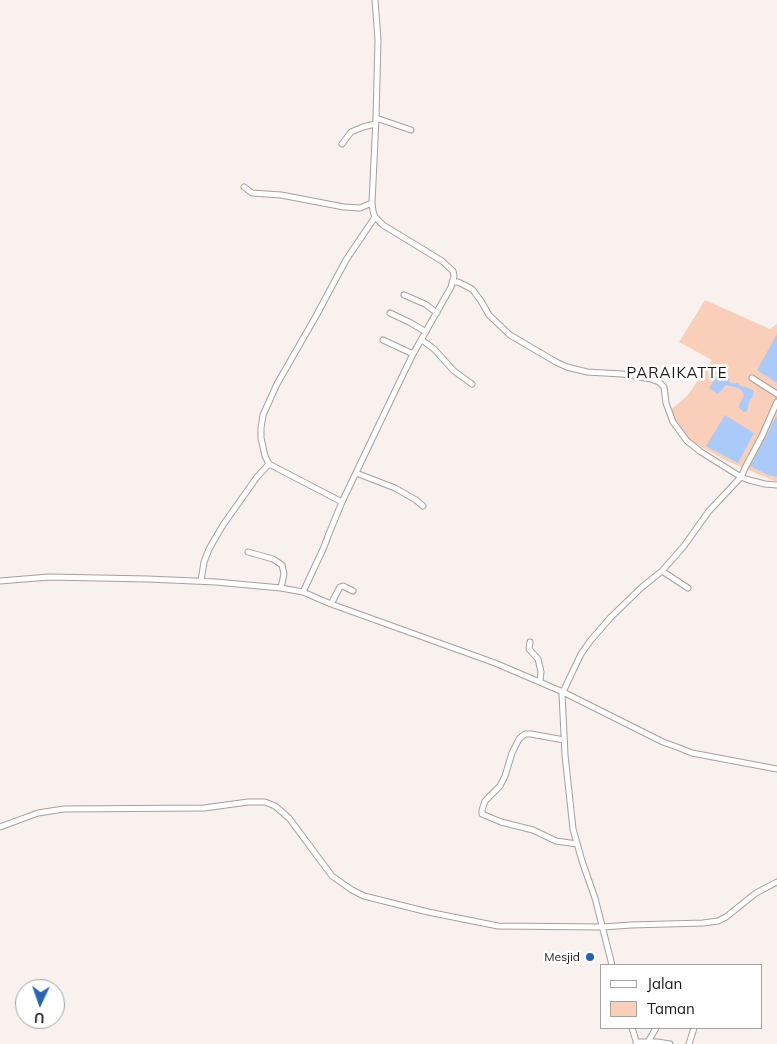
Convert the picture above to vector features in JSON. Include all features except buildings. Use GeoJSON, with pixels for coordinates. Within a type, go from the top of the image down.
{"type":"FeatureCollection","features":[{"type":"Feature","properties":{"kind":"street"},"geometry":{"type":"LineString","coordinates":[[303,592],[342,502],[454,276],[450,267],[442,261],[383,226],[375,217],[372,203],[378,40],[374,0]]}},
{"type":"Feature","properties":{"kind":"street"},"geometry":{"type":"LineString","coordinates":[[376,118],[411,130]]}},
{"type":"Feature","properties":{"kind":"street"},"geometry":{"type":"LineString","coordinates":[[342,144],[352,132],[363,126],[376,124]]}},
{"type":"Feature","properties":{"kind":"street"},"geometry":{"type":"LineString","coordinates":[[244,187],[252,193],[281,194],[344,207],[360,208],[372,203]]}},
{"type":"Feature","properties":{"kind":"street"},"geometry":{"type":"LineString","coordinates":[[342,502],[269,464],[261,438],[263,415],[269,400],[346,260],[375,217]]}},
{"type":"Feature","properties":{"kind":"street"},"geometry":{"type":"LineString","coordinates":[[452,282],[458,282],[472,289],[489,315],[510,335],[556,362],[587,372],[622,374],[659,382],[664,387],[666,403],[673,422],[687,441],[741,477],[765,484],[777,485]]}},
{"type":"Feature","properties":{"kind":"street"},"geometry":{"type":"LineString","coordinates":[[404,295],[425,304],[437,313]]}},
{"type":"Feature","properties":{"kind":"street"},"geometry":{"type":"LineString","coordinates":[[390,313],[426,332]]}},
{"type":"Feature","properties":{"kind":"street"},"geometry":{"type":"LineString","coordinates":[[383,340],[414,354]]}},
{"type":"Feature","properties":{"kind":"street"},"geometry":{"type":"LineString","coordinates":[[422,340],[434,348],[454,371],[472,384]]}},
{"type":"Feature","properties":{"kind":"street"},"geometry":{"type":"LineString","coordinates":[[752,378],[777,394]]}},
{"type":"Feature","properties":{"kind":"street"},"geometry":{"type":"LineString","coordinates":[[612,964],[596,898],[584,868],[573,830],[564,740],[563,692],[581,654],[591,640],[610,618],[642,587],[662,571],[684,546],[709,511],[741,477],[777,402]]}},
{"type":"Feature","properties":{"kind":"street"},"geometry":{"type":"LineString","coordinates":[[201,581],[204,562],[219,531],[257,477],[269,464]]}},
{"type":"Feature","properties":{"kind":"street"},"geometry":{"type":"LineString","coordinates":[[356,474],[395,488],[423,506]]}},
{"type":"Feature","properties":{"kind":"street"},"geometry":{"type":"LineString","coordinates":[[248,552],[273,559],[282,565],[284,574],[281,588]]}},
{"type":"Feature","properties":{"kind":"street"},"geometry":{"type":"LineString","coordinates":[[662,571],[688,588]]}},
{"type":"Feature","properties":{"kind":"street"},"geometry":{"type":"LineString","coordinates":[[0,581],[58,577],[148,579],[201,581],[281,588],[303,592],[331,604],[465,651],[540,682],[663,742],[692,753],[777,769]]}},
{"type":"Feature","properties":{"kind":"street"},"geometry":{"type":"LineString","coordinates":[[331,604],[340,587],[343,586],[353,591]]}},
{"type":"Feature","properties":{"kind":"street"},"geometry":{"type":"LineString","coordinates":[[530,642],[529,648],[539,663],[541,672],[540,682]]}},
{"type":"Feature","properties":{"kind":"street"},"geometry":{"type":"LineString","coordinates":[[564,740],[531,734],[525,734],[519,739],[512,753],[505,776],[500,786],[485,801],[482,814],[501,822],[533,830],[556,841],[577,844]]}},
{"type":"Feature","properties":{"kind":"street"},"geometry":{"type":"LineString","coordinates":[[0,826],[52,810],[204,808],[248,802],[265,802],[275,806],[289,818],[332,876],[352,890],[373,899],[492,926],[603,927],[718,921],[726,917],[756,893],[777,882]]}},
{"type":"Feature","properties":{"kind":"street"},"geometry":{"type":"LineString","coordinates":[[632,1029],[636,1043],[670,1044]]}},
{"type":"Feature","properties":{"kind":"street"},"geometry":{"type":"LineString","coordinates":[[648,1042],[655,1029]]}},
{"type":"Feature","properties":{"kind":"street"},"geometry":{"type":"LineString","coordinates":[[689,1044],[694,1029]]}},
{"type":"Feature","properties":{"kind":"green space"},"geometry":{"type":"Polygon","coordinates":[[[705,300],[770,329],[777,324],[777,481],[727,461],[680,435],[667,413],[687,396],[712,360],[679,342],[705,300]]]}},
{"type":"Feature","properties":{"kind":"water"},"geometry":{"type":"Polygon","coordinates":[[[777,334],[777,383],[757,370],[777,334]]]}},
{"type":"Feature","properties":{"kind":"water"},"geometry":{"type":"Polygon","coordinates":[[[720,371],[730,379],[731,383],[737,383],[754,391],[747,411],[744,412],[738,407],[744,396],[738,388],[726,385],[718,394],[709,388],[720,371]]]}},
{"type":"Feature","properties":{"kind":"water"},"geometry":{"type":"Polygon","coordinates":[[[725,415],[754,433],[738,463],[706,446],[725,415]]]}},
{"type":"Feature","properties":{"kind":"water"},"geometry":{"type":"Polygon","coordinates":[[[776,417],[777,477],[768,475],[750,466],[776,417]]]}},
{"type":"Feature","properties":{"kind":"place","name":"Mesjid"},"geometry":{"type":"Point","coordinates":[590,957]}},
{"type":"Feature","properties":{"kind":"district","name":"PARAIKATTE"},"geometry":{"type":"Point","coordinates":[677,373]}}]}
